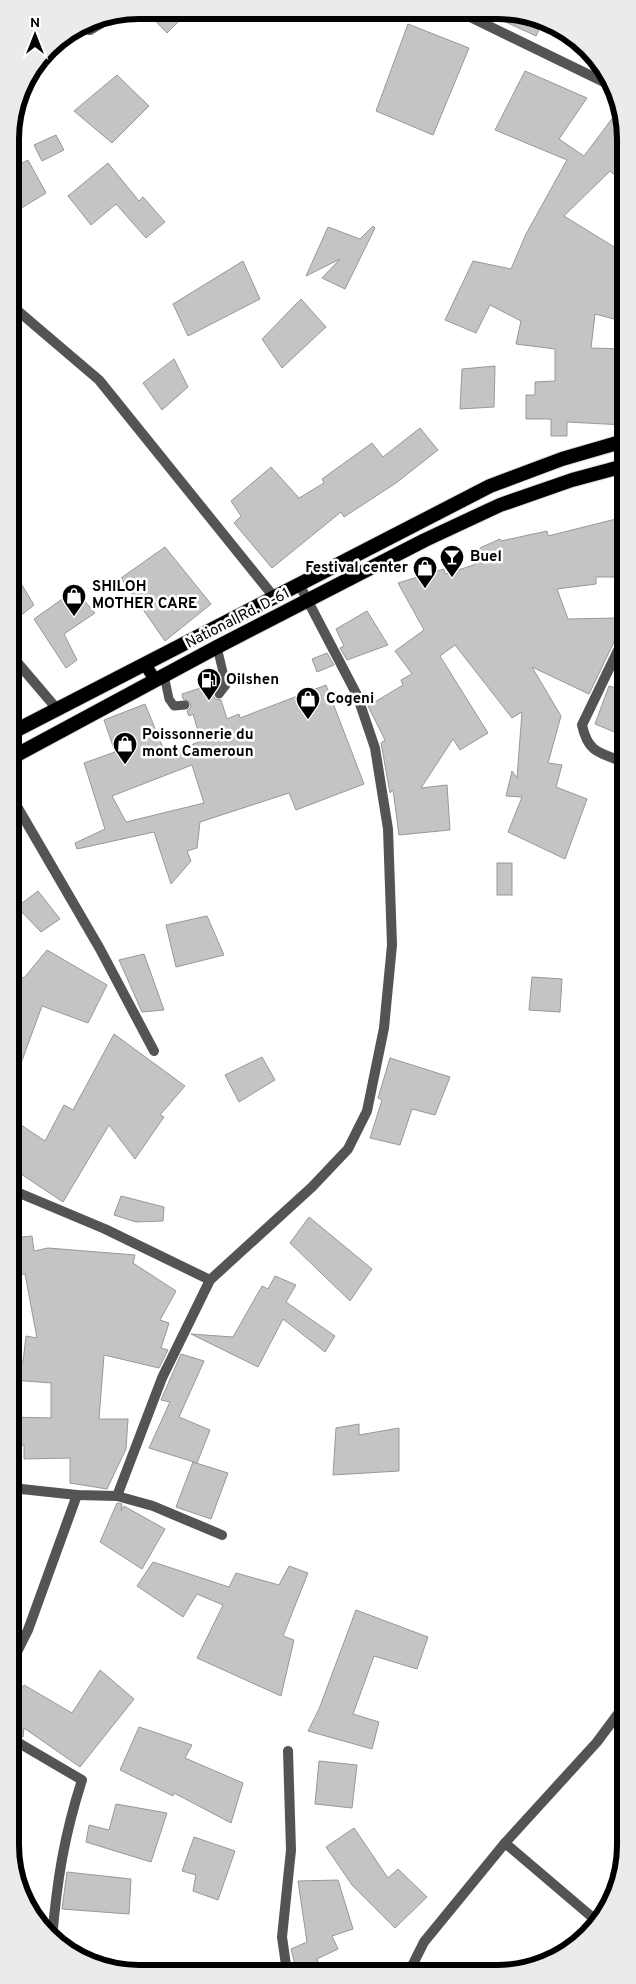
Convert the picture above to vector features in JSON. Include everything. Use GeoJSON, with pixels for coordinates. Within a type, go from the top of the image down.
{"type":"FeatureCollection","features":[{"type":"Feature","properties":{"kind":"highway","name":"National Rd. D-61"},"geometry":{"type":"LineString","coordinates":[[19,729],[490,486],[562,459],[617,443]]}},
{"type":"Feature","properties":{"kind":"highway","name":"National Rd. D-61"},"geometry":{"type":"LineString","coordinates":[[19,754],[217,647],[425,540],[500,505],[572,480],[617,468]]}},
{"type":"Feature","properties":{"kind":"main road"},"geometry":{"type":"LineString","coordinates":[[145,664],[160,678]]}},
{"type":"Feature","properties":{"kind":"street"},"geometry":{"type":"LineString","coordinates":[[474,19],[602,81]]}},
{"type":"Feature","properties":{"kind":"street"},"geometry":{"type":"LineString","coordinates":[[19,313],[99,380],[274,597]]}},
{"type":"Feature","properties":{"kind":"street"},"geometry":{"type":"LineString","coordinates":[[117,1496],[162,1378],[210,1280],[312,1187],[348,1149],[367,1111],[384,1028],[392,945],[388,829],[375,748],[357,695],[299,584]]}},
{"type":"Feature","properties":{"kind":"street"},"geometry":{"type":"LineString","coordinates":[[617,651],[582,725],[585,739],[592,750],[617,759]]}},
{"type":"Feature","properties":{"kind":"street"},"geometry":{"type":"LineString","coordinates":[[19,664],[58,709]]}},
{"type":"Feature","properties":{"kind":"street"},"geometry":{"type":"LineString","coordinates":[[19,810],[100,949],[154,1051]]}},
{"type":"Feature","properties":{"kind":"street"},"geometry":{"type":"LineString","coordinates":[[19,1193],[105,1230],[210,1280]]}},
{"type":"Feature","properties":{"kind":"street"},"geometry":{"type":"LineString","coordinates":[[19,1489],[76,1495],[117,1496],[153,1506],[222,1535]]}},
{"type":"Feature","properties":{"kind":"street"},"geometry":{"type":"LineString","coordinates":[[19,1648],[28,1630],[76,1495]]}},
{"type":"Feature","properties":{"kind":"street"},"geometry":{"type":"LineString","coordinates":[[412,1965],[424,1942],[505,1843],[597,1742],[617,1715]]}},
{"type":"Feature","properties":{"kind":"street"},"geometry":{"type":"LineString","coordinates":[[19,1743],[82,1780],[69,1818],[57,1875],[53,1929]]}},
{"type":"Feature","properties":{"kind":"street"},"geometry":{"type":"LineString","coordinates":[[286,1965],[282,1937],[292,1850],[288,1751]]}},
{"type":"Feature","properties":{"kind":"street"},"geometry":{"type":"LineString","coordinates":[[505,1843],[593,1918]]}},
{"type":"Feature","properties":{"kind":"lane"},"geometry":{"type":"LineString","coordinates":[[217,647],[226,685],[219,694]]}},
{"type":"Feature","properties":{"kind":"lane"},"geometry":{"type":"LineString","coordinates":[[160,678],[174,706],[185,705]]}},
{"type":"Feature","properties":{"kind":"building"},"geometry":{"type":"Polygon","coordinates":[[[154,19],[181,19],[167,33],[154,19]]]}},
{"type":"Feature","properties":{"kind":"building"},"geometry":{"type":"Polygon","coordinates":[[[499,19],[521,21],[540,27],[536,36],[499,19]]]}},
{"type":"Feature","properties":{"kind":"building"},"geometry":{"type":"Polygon","coordinates":[[[408,24],[469,48],[433,135],[376,111],[408,24]]]}},
{"type":"Feature","properties":{"kind":"building"},"geometry":{"type":"Polygon","coordinates":[[[525,71],[587,98],[559,139],[584,156],[615,115],[617,131],[617,177],[610,171],[564,216],[617,249],[617,308],[614,319],[595,314],[591,348],[617,349],[617,425],[567,422],[567,436],[551,436],[551,419],[526,419],[526,395],[535,395],[535,382],[555,381],[555,349],[516,344],[521,321],[490,305],[476,333],[445,320],[473,261],[511,269],[526,234],[567,160],[495,130],[525,71]]]}},
{"type":"Feature","properties":{"kind":"building"},"geometry":{"type":"Polygon","coordinates":[[[117,75],[149,106],[112,143],[74,111],[117,75]]]}},
{"type":"Feature","properties":{"kind":"building"},"geometry":{"type":"Polygon","coordinates":[[[56,135],[64,150],[42,161],[34,145],[56,135]]]}},
{"type":"Feature","properties":{"kind":"building"},"geometry":{"type":"Polygon","coordinates":[[[28,160],[46,193],[19,210],[19,164],[28,160]]]}},
{"type":"Feature","properties":{"kind":"building"},"geometry":{"type":"Polygon","coordinates":[[[108,163],[139,201],[143,197],[165,222],[146,238],[116,204],[91,225],[68,196],[108,163]]]}},
{"type":"Feature","properties":{"kind":"building"},"geometry":{"type":"Polygon","coordinates":[[[373,226],[375,228],[345,289],[322,278],[340,259],[306,276],[328,227],[360,239],[373,226]]]}},
{"type":"Feature","properties":{"kind":"building"},"geometry":{"type":"Polygon","coordinates":[[[243,261],[260,299],[188,336],[173,304],[243,261]]]}},
{"type":"Feature","properties":{"kind":"building"},"geometry":{"type":"Polygon","coordinates":[[[301,299],[326,327],[282,368],[262,339],[301,299]]]}},
{"type":"Feature","properties":{"kind":"building"},"geometry":{"type":"Polygon","coordinates":[[[174,359],[188,387],[162,410],[143,383],[174,359]]]}},
{"type":"Feature","properties":{"kind":"building"},"geometry":{"type":"Polygon","coordinates":[[[495,366],[494,407],[460,409],[462,369],[495,366]]]}},
{"type":"Feature","properties":{"kind":"building"},"geometry":{"type":"Polygon","coordinates":[[[420,428],[438,450],[396,483],[344,517],[341,512],[272,568],[234,523],[241,516],[231,501],[271,467],[299,498],[324,483],[322,479],[372,443],[383,457],[420,428]]]}},
{"type":"Feature","properties":{"kind":"building"},"geometry":{"type":"Polygon","coordinates":[[[617,519],[617,577],[596,577],[596,584],[557,589],[568,619],[617,618],[616,638],[589,694],[532,667],[561,716],[548,763],[562,765],[556,787],[587,799],[565,859],[508,832],[522,797],[506,796],[512,771],[517,778],[522,712],[512,718],[455,645],[440,656],[488,733],[460,750],[453,739],[421,788],[447,785],[450,830],[399,835],[393,790],[390,793],[381,743],[385,740],[368,706],[403,685],[401,680],[412,674],[395,651],[424,630],[398,583],[444,569],[445,574],[474,565],[480,548],[500,539],[501,541],[547,531],[548,536],[617,519]]]}},
{"type":"Feature","properties":{"kind":"building"},"geometry":{"type":"Polygon","coordinates":[[[165,547],[211,604],[165,641],[121,578],[165,547]]]}},
{"type":"Feature","properties":{"kind":"building"},"geometry":{"type":"Polygon","coordinates":[[[19,580],[34,605],[19,617],[19,580]]]}},
{"type":"Feature","properties":{"kind":"building"},"geometry":{"type":"Polygon","coordinates":[[[75,590],[95,613],[64,634],[77,660],[66,668],[34,619],[75,590]]]}},
{"type":"Feature","properties":{"kind":"building"},"geometry":{"type":"Polygon","coordinates":[[[367,611],[388,645],[347,660],[340,648],[344,646],[336,629],[367,611]]]}},
{"type":"Feature","properties":{"kind":"building"},"geometry":{"type":"Polygon","coordinates":[[[327,653],[334,665],[317,672],[312,659],[327,653]]]}},
{"type":"Feature","properties":{"kind":"building"},"geometry":{"type":"Polygon","coordinates":[[[216,683],[213,696],[221,700],[227,719],[239,714],[240,718],[326,685],[364,784],[296,810],[289,793],[200,822],[197,848],[187,851],[191,861],[171,884],[154,832],[77,849],[75,843],[105,829],[84,763],[115,752],[104,720],[145,704],[166,755],[201,741],[193,714],[189,716],[187,711],[191,707],[190,702],[183,699],[182,694],[216,683]],[[192,765],[112,796],[126,822],[204,803],[192,765]]]}},
{"type":"Feature","properties":{"kind":"building"},"geometry":{"type":"Polygon","coordinates":[[[609,686],[617,688],[617,733],[595,724],[609,686]]]}},
{"type":"Feature","properties":{"kind":"building"},"geometry":{"type":"Polygon","coordinates":[[[497,863],[512,863],[512,895],[497,895],[497,863]]]}},
{"type":"Feature","properties":{"kind":"building"},"geometry":{"type":"Polygon","coordinates":[[[38,891],[60,919],[41,932],[19,909],[19,905],[38,891]]]}},
{"type":"Feature","properties":{"kind":"building"},"geometry":{"type":"Polygon","coordinates":[[[207,916],[224,955],[176,967],[166,925],[207,916]]]}},
{"type":"Feature","properties":{"kind":"building"},"geometry":{"type":"Polygon","coordinates":[[[47,950],[107,985],[88,1023],[42,1006],[19,1069],[19,976],[24,978],[47,950]]]}},
{"type":"Feature","properties":{"kind":"building"},"geometry":{"type":"Polygon","coordinates":[[[144,954],[164,1010],[142,1012],[119,960],[144,954]]]}},
{"type":"Feature","properties":{"kind":"building"},"geometry":{"type":"Polygon","coordinates":[[[532,977],[562,979],[560,1012],[529,1010],[532,977]]]}},
{"type":"Feature","properties":{"kind":"building"},"geometry":{"type":"Polygon","coordinates":[[[114,1034],[185,1086],[160,1115],[164,1117],[135,1159],[109,1125],[63,1202],[19,1173],[19,1124],[45,1141],[64,1105],[73,1110],[114,1034]]]}},
{"type":"Feature","properties":{"kind":"building"},"geometry":{"type":"Polygon","coordinates":[[[262,1057],[275,1080],[239,1102],[225,1075],[262,1057]]]}},
{"type":"Feature","properties":{"kind":"building"},"geometry":{"type":"Polygon","coordinates":[[[390,1058],[450,1077],[435,1115],[412,1109],[400,1145],[370,1138],[382,1100],[378,1098],[390,1058]]]}},
{"type":"Feature","properties":{"kind":"building"},"geometry":{"type":"Polygon","coordinates":[[[121,1196],[164,1207],[163,1221],[136,1222],[114,1215],[121,1196]]]}},
{"type":"Feature","properties":{"kind":"building"},"geometry":{"type":"Polygon","coordinates":[[[309,1217],[372,1269],[350,1301],[290,1243],[309,1217]]]}},
{"type":"Feature","properties":{"kind":"building"},"geometry":{"type":"Polygon","coordinates":[[[32,1236],[34,1251],[48,1248],[135,1255],[133,1263],[176,1291],[160,1320],[169,1323],[161,1348],[168,1350],[159,1368],[104,1355],[99,1419],[128,1419],[126,1449],[107,1489],[70,1483],[70,1458],[24,1459],[24,1445],[19,1445],[19,1417],[51,1418],[51,1383],[19,1381],[19,1362],[23,1362],[26,1336],[37,1338],[25,1274],[19,1274],[19,1237],[32,1236]]]}},
{"type":"Feature","properties":{"kind":"building"},"geometry":{"type":"Polygon","coordinates":[[[275,1276],[296,1285],[286,1302],[335,1336],[325,1352],[283,1319],[258,1367],[191,1334],[233,1337],[262,1286],[268,1289],[275,1276]]]}},
{"type":"Feature","properties":{"kind":"building"},"geometry":{"type":"Polygon","coordinates":[[[181,1354],[204,1361],[179,1417],[210,1430],[197,1463],[149,1448],[170,1402],[161,1400],[181,1354]]]}},
{"type":"Feature","properties":{"kind":"building"},"geometry":{"type":"Polygon","coordinates":[[[359,1424],[359,1435],[399,1428],[399,1471],[333,1475],[336,1428],[359,1424]]]}},
{"type":"Feature","properties":{"kind":"building"},"geometry":{"type":"Polygon","coordinates":[[[193,1462],[228,1473],[211,1519],[176,1507],[193,1462]]]}},
{"type":"Feature","properties":{"kind":"building"},"geometry":{"type":"Polygon","coordinates":[[[117,1503],[122,1504],[121,1511],[124,1506],[165,1529],[142,1569],[100,1542],[117,1503]]]}},
{"type":"Feature","properties":{"kind":"building"},"geometry":{"type":"Polygon","coordinates":[[[153,1562],[229,1587],[236,1573],[279,1585],[289,1566],[308,1573],[283,1636],[294,1640],[281,1696],[197,1658],[223,1605],[197,1594],[183,1617],[137,1586],[153,1562]]]}},
{"type":"Feature","properties":{"kind":"building"},"geometry":{"type":"Polygon","coordinates":[[[356,1610],[428,1637],[417,1669],[374,1656],[353,1714],[379,1722],[372,1749],[308,1731],[319,1709],[356,1610]]]}},
{"type":"Feature","properties":{"kind":"building"},"geometry":{"type":"Polygon","coordinates":[[[100,1670],[134,1699],[80,1767],[24,1728],[23,1737],[19,1735],[19,1692],[24,1685],[72,1713],[100,1670]]]}},
{"type":"Feature","properties":{"kind":"building"},"geometry":{"type":"Polygon","coordinates":[[[139,1727],[192,1745],[185,1758],[243,1783],[231,1823],[174,1793],[173,1796],[120,1770],[139,1727]]]}},
{"type":"Feature","properties":{"kind":"building"},"geometry":{"type":"Polygon","coordinates":[[[319,1761],[357,1765],[352,1808],[315,1804],[319,1761]]]}},
{"type":"Feature","properties":{"kind":"building"},"geometry":{"type":"Polygon","coordinates":[[[116,1804],[167,1813],[151,1862],[86,1842],[89,1825],[109,1830],[116,1804]]]}},
{"type":"Feature","properties":{"kind":"building"},"geometry":{"type":"Polygon","coordinates":[[[354,1828],[388,1878],[398,1869],[427,1897],[395,1928],[352,1885],[326,1847],[354,1828]]]}},
{"type":"Feature","properties":{"kind":"building"},"geometry":{"type":"Polygon","coordinates":[[[194,1837],[235,1851],[218,1900],[193,1891],[196,1875],[182,1871],[194,1837]]]}},
{"type":"Feature","properties":{"kind":"building"},"geometry":{"type":"Polygon","coordinates":[[[67,1872],[131,1879],[129,1914],[62,1909],[67,1872]]]}},
{"type":"Feature","properties":{"kind":"building"},"geometry":{"type":"Polygon","coordinates":[[[338,1880],[353,1929],[332,1936],[338,1949],[317,1959],[319,1965],[295,1965],[291,1949],[307,1942],[298,1881],[338,1880]]]}},
{"type":"Feature","properties":{"kind":"place","name":"Buel"},"geometry":{"type":"Point","coordinates":[452,578]}},
{"type":"Feature","properties":{"kind":"place","name":"Festival center"},"geometry":{"type":"Point","coordinates":[425,589]}},
{"type":"Feature","properties":{"kind":"place","name":"SHILOH MOTHER CARE"},"geometry":{"type":"Point","coordinates":[74,617]}},
{"type":"Feature","properties":{"kind":"place","name":"Oilshen"},"geometry":{"type":"Point","coordinates":[209,701]}},
{"type":"Feature","properties":{"kind":"place","name":"Cogeni"},"geometry":{"type":"Point","coordinates":[308,720]}},
{"type":"Feature","properties":{"kind":"place","name":"Poissonnerie du mont Cameroun"},"geometry":{"type":"Point","coordinates":[125,765]}}]}
